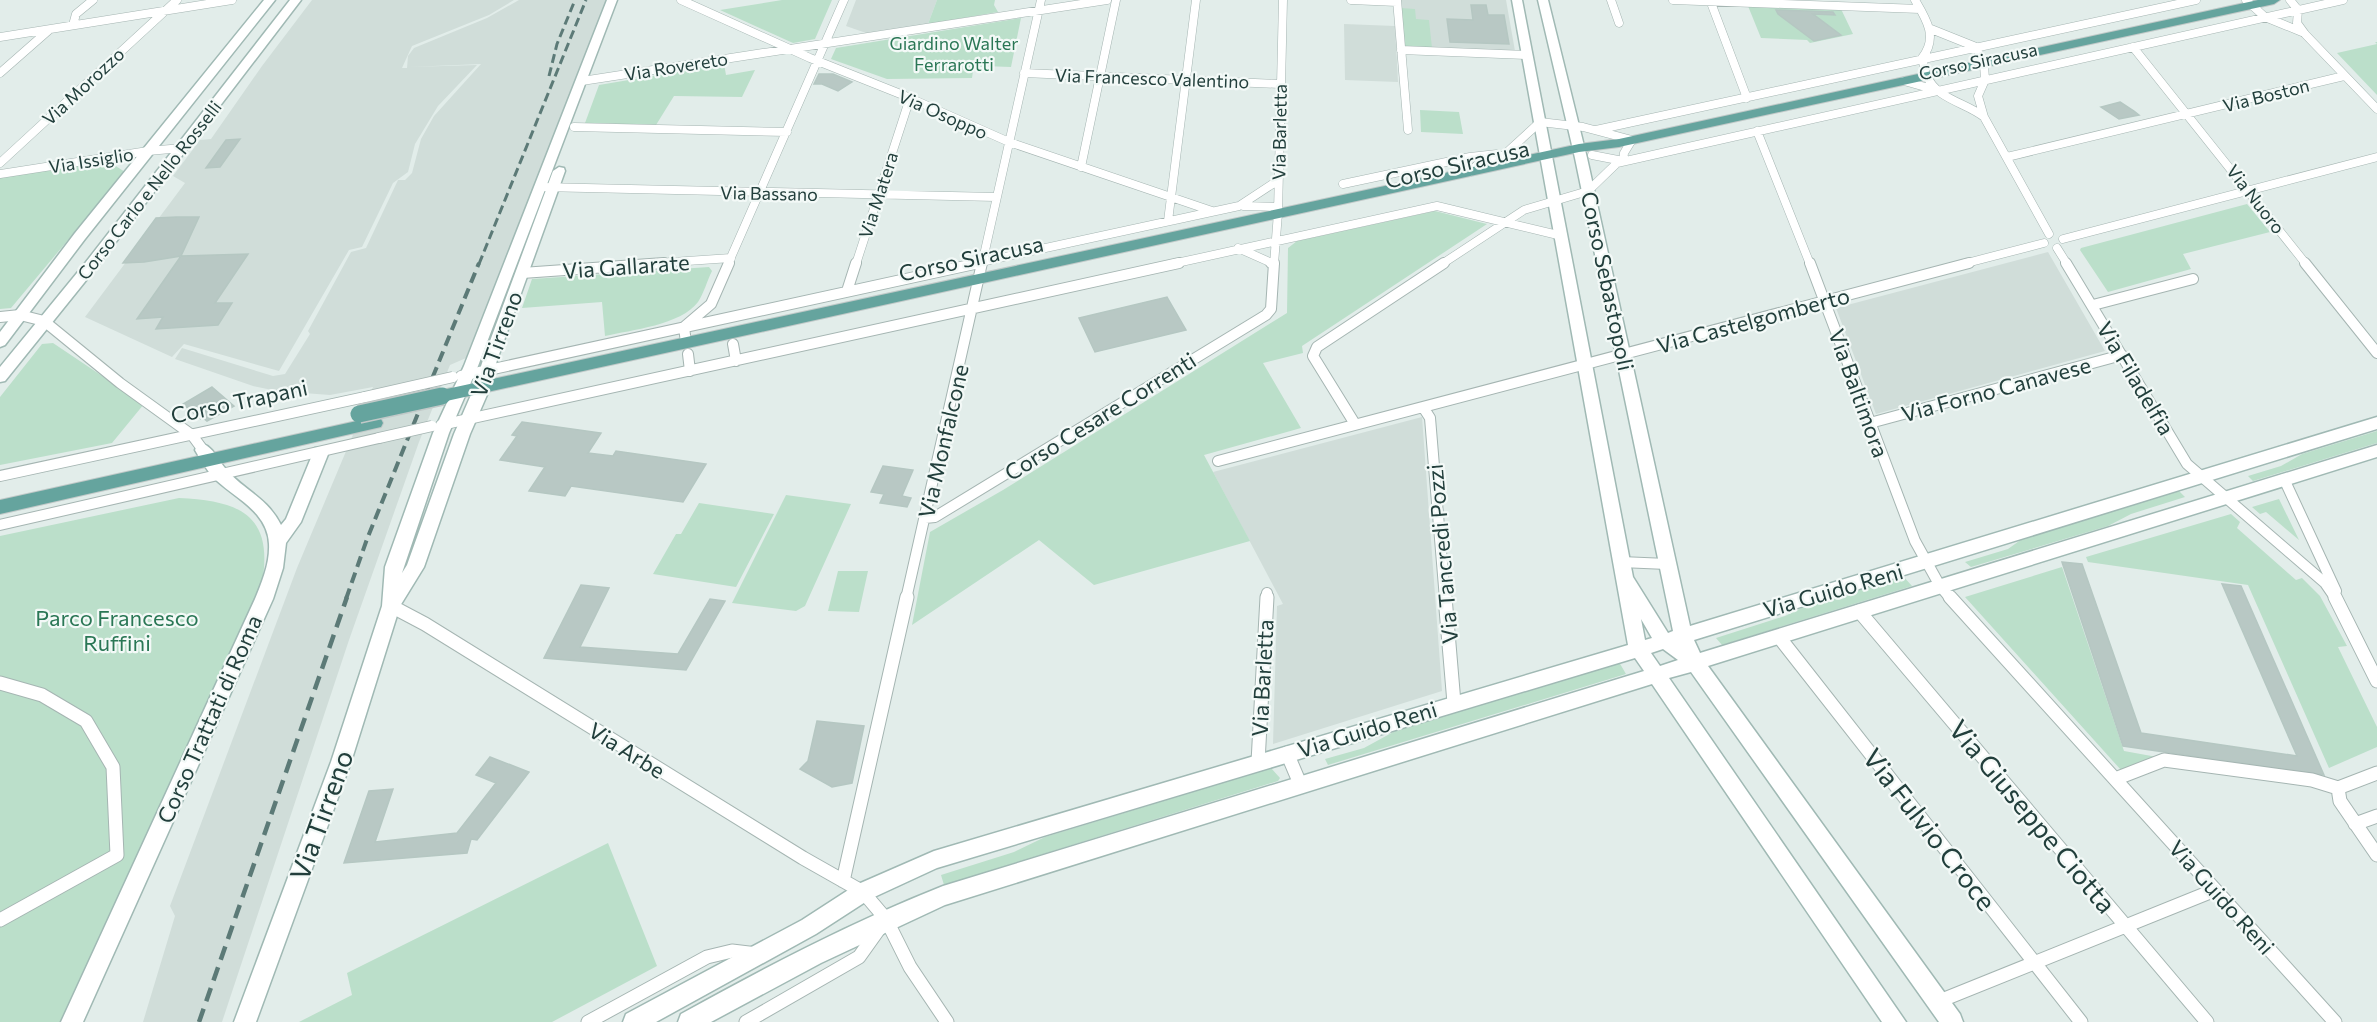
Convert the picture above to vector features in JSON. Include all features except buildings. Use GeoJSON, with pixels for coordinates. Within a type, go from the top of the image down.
{"type":"FeatureCollection","features":[{"type":"Feature","properties":{"kind":"main road","name":"Corso Carlo e Nello Rosselli"},"geometry":{"type":"LineString","coordinates":[[0,342],[148,151],[270,0]]}},
{"type":"Feature","properties":{"kind":"main road","name":"Corso Carlo e Nello Rosselli"},"geometry":{"type":"LineString","coordinates":[[0,377],[84,273],[296,0]]}},
{"type":"Feature","properties":{"kind":"main road","name":"Via Tirreno"},"geometry":{"type":"LineString","coordinates":[[391,606],[415,567],[479,394],[522,273],[547,187],[587,80],[607,34],[604,20],[612,0]]}},
{"type":"Feature","properties":{"kind":"main road","name":"Corso Sebastopoli"},"geometry":{"type":"LineString","coordinates":[[1517,0],[1638,648]]}},
{"type":"Feature","properties":{"kind":"main road","name":"Corso Sebastopoli"},"geometry":{"type":"LineString","coordinates":[[1544,0],[1574,126],[1584,153],[1588,191],[1667,564],[1683,634],[1695,663]]}},
{"type":"Feature","properties":{"kind":"main road","name":"Corso Siracusa"},"geometry":{"type":"LineString","coordinates":[[479,394],[732,339],[977,292],[1625,142],[1984,64],[2248,2],[2274,0]]}},
{"type":"Feature","properties":{"kind":"main road","name":"Via Tirreno"},"geometry":{"type":"LineString","coordinates":[[245,1022],[341,762],[391,606],[394,567],[449,401],[574,127],[587,80]]}},
{"type":"Feature","properties":{"kind":"main road","name":"Corso Siracusa"},"geometry":{"type":"LineString","coordinates":[[1277,222],[1470,172],[1548,160]]}},
{"type":"Feature","properties":{"kind":"main road","name":"Corso Trapani"},"geometry":{"type":"LineString","coordinates":[[0,507],[212,462],[356,421],[479,394]]}},
{"type":"Feature","properties":{"kind":"main road","name":"Via Guido Reni"},"geometry":{"type":"LineString","coordinates":[[634,1022],[809,927],[864,892],[934,860],[1926,563],[2377,423]]}},
{"type":"Feature","properties":{"kind":"main road","name":"Via Guido Reni"},"geometry":{"type":"LineString","coordinates":[[689,1022],[736,995],[886,919],[943,896],[2377,451]]}},
{"type":"Feature","properties":{"kind":"main road"},"geometry":{"type":"LineString","coordinates":[[278,542],[293,522],[321,452]]}},
{"type":"Feature","properties":{"kind":"main road","name":"Corso Trapani"},"geometry":{"type":"LineString","coordinates":[[0,494],[212,462]]}},
{"type":"Feature","properties":{"kind":"main road","name":"Corso Trattati di Roma"},"geometry":{"type":"LineString","coordinates":[[72,1022],[264,599],[274,572],[278,542],[275,525],[268,515],[212,462]]}},
{"type":"Feature","properties":{"kind":"main road"},"geometry":{"type":"LineString","coordinates":[[1622,566],[1663,640],[1695,663],[1952,1022]]}},
{"type":"Feature","properties":{"kind":"main road"},"geometry":{"type":"LineString","coordinates":[[1638,648],[1895,1022]]}},
{"type":"Feature","properties":{"kind":"street"},"geometry":{"type":"LineString","coordinates":[[73,25],[76,14],[93,0]]}},
{"type":"Feature","properties":{"kind":"street","name":"Via Morozzo"},"geometry":{"type":"LineString","coordinates":[[0,163],[177,0]]}},
{"type":"Feature","properties":{"kind":"street"},"geometry":{"type":"LineString","coordinates":[[0,37],[232,0]]}},
{"type":"Feature","properties":{"kind":"street","name":"Via Osoppo"},"geometry":{"type":"LineString","coordinates":[[681,0],[817,61],[910,98],[1009,142],[1212,212]]}},
{"type":"Feature","properties":{"kind":"street"},"geometry":{"type":"LineString","coordinates":[[687,349],[711,304],[844,0]]}},
{"type":"Feature","properties":{"kind":"street","name":"Via Monfalcone"},"geometry":{"type":"LineString","coordinates":[[843,881],[1041,0]]}},
{"type":"Feature","properties":{"kind":"street","name":"Via Rovereto"},"geometry":{"type":"LineString","coordinates":[[587,80],[1107,0]]}},
{"type":"Feature","properties":{"kind":"street"},"geometry":{"type":"LineString","coordinates":[[1081,167],[1116,0]]}},
{"type":"Feature","properties":{"kind":"street"},"geometry":{"type":"LineString","coordinates":[[1168,221],[1196,0]]}},
{"type":"Feature","properties":{"kind":"street","name":"Via Barletta"},"geometry":{"type":"LineString","coordinates":[[1272,309],[1277,222],[1282,0]]}},
{"type":"Feature","properties":{"kind":"street"},"geometry":{"type":"LineString","coordinates":[[1351,0],[1397,1],[1408,130]]}},
{"type":"Feature","properties":{"kind":"street"},"geometry":{"type":"LineString","coordinates":[[1611,0],[1619,23]]}},
{"type":"Feature","properties":{"kind":"street"},"geometry":{"type":"LineString","coordinates":[[1672,0],[1920,9]]}},
{"type":"Feature","properties":{"kind":"street"},"geometry":{"type":"LineString","coordinates":[[1915,0],[1931,29],[1933,40],[1930,49],[1922,58],[1927,76],[1936,90]]}},
{"type":"Feature","properties":{"kind":"street","name":"Corso Siracusa"},"geometry":{"type":"LineString","coordinates":[[1596,130],[2196,0]]}},
{"type":"Feature","properties":{"kind":"street","name":"Via Boston"},"geometry":{"type":"LineString","coordinates":[[2290,0],[2298,10],[2297,23],[2305,34],[2377,109]]}},
{"type":"Feature","properties":{"kind":"street","name":"Corso Siracusa"},"geometry":{"type":"LineString","coordinates":[[1588,191],[1612,166],[1623,161],[2343,0]]}},
{"type":"Feature","properties":{"kind":"street"},"geometry":{"type":"LineString","coordinates":[[1710,1],[1747,98]]}},
{"type":"Feature","properties":{"kind":"street","name":"Via Boston"},"geometry":{"type":"LineString","coordinates":[[2248,2],[2265,17],[2305,34]]}},
{"type":"Feature","properties":{"kind":"street"},"geometry":{"type":"LineString","coordinates":[[0,73],[50,29]]}},
{"type":"Feature","properties":{"kind":"street"},"geometry":{"type":"LineString","coordinates":[[1931,29],[1976,47],[1984,64],[1985,80],[1978,96],[1984,117],[2007,157],[2046,239],[2057,248],[2065,246],[2063,239]]}},
{"type":"Feature","properties":{"kind":"street","name":"Via Rovereto"},"geometry":{"type":"LineString","coordinates":[[759,53],[769,40]]}},
{"type":"Feature","properties":{"kind":"street","name":"Via Nuoro"},"geometry":{"type":"LineString","coordinates":[[2133,47],[2188,113],[2377,353]]}},
{"type":"Feature","properties":{"kind":"street"},"geometry":{"type":"LineString","coordinates":[[1401,50],[1528,55]]}},
{"type":"Feature","properties":{"kind":"street","name":"Via Francesco Valentino"},"geometry":{"type":"LineString","coordinates":[[1024,73],[1279,84]]}},
{"type":"Feature","properties":{"kind":"street","name":"Via Boston"},"geometry":{"type":"LineString","coordinates":[[2188,113],[2344,76]]}},
{"type":"Feature","properties":{"kind":"street"},"geometry":{"type":"LineString","coordinates":[[1904,81],[1936,90],[1971,106],[1984,117]]}},
{"type":"Feature","properties":{"kind":"street","name":"Via Matera"},"geometry":{"type":"LineString","coordinates":[[847,291],[910,98]]}},
{"type":"Feature","properties":{"kind":"street"},"geometry":{"type":"LineString","coordinates":[[2007,157],[2188,113]]}},
{"type":"Feature","properties":{"kind":"street","name":"Corso Siracusa"},"geometry":{"type":"LineString","coordinates":[[1470,172],[1477,165],[1504,155],[1540,122],[1596,130],[1625,142],[1623,161]]}},
{"type":"Feature","properties":{"kind":"street"},"geometry":{"type":"LineString","coordinates":[[574,127],[787,132]]}},
{"type":"Feature","properties":{"kind":"street","name":"Via Baltimora"},"geometry":{"type":"LineString","coordinates":[[1757,131],[1825,301],[1915,541],[1940,586]]}},
{"type":"Feature","properties":{"kind":"street","name":"Via Issiglio"},"geometry":{"type":"LineString","coordinates":[[0,174],[148,151],[182,148]]}},
{"type":"Feature","properties":{"kind":"street","name":"Corso Siracusa"},"geometry":{"type":"LineString","coordinates":[[1343,184],[1470,157],[1495,153],[1504,155]]}},
{"type":"Feature","properties":{"kind":"street","name":"Corso Siracusa"},"geometry":{"type":"LineString","coordinates":[[1584,153],[1623,161]]}},
{"type":"Feature","properties":{"kind":"street"},"geometry":{"type":"LineString","coordinates":[[2046,239],[2063,239],[2377,157]]}},
{"type":"Feature","properties":{"kind":"street","name":"Corso Siracusa"},"geometry":{"type":"LineString","coordinates":[[468,420],[687,349],[732,339],[847,291],[1239,206],[1277,180]]}},
{"type":"Feature","properties":{"kind":"street","name":"Via Bassano"},"geometry":{"type":"LineString","coordinates":[[547,187],[996,197]]}},
{"type":"Feature","properties":{"kind":"street"},"geometry":{"type":"LineString","coordinates":[[1355,424],[1313,356],[1313,351],[1524,210],[1588,191]]}},
{"type":"Feature","properties":{"kind":"street","name":"Corso Siracusa"},"geometry":{"type":"LineString","coordinates":[[1239,206],[1277,222]]}},
{"type":"Feature","properties":{"kind":"street","name":"Corso Siracusa"},"geometry":{"type":"LineString","coordinates":[[977,292],[1238,248],[1277,222],[1437,206],[1562,236]]}},
{"type":"Feature","properties":{"kind":"street","name":"Via Castelgomberto"},"geometry":{"type":"LineString","coordinates":[[1218,461],[1825,301],[2046,239]]}},
{"type":"Feature","properties":{"kind":"street"},"geometry":{"type":"LineString","coordinates":[[1238,248],[1274,264]]}},
{"type":"Feature","properties":{"kind":"street","name":"Via Filadelfia"},"geometry":{"type":"LineString","coordinates":[[2057,248],[2183,459],[2315,572],[2334,595],[2344,614]]}},
{"type":"Feature","properties":{"kind":"street","name":"Via Gallarate"},"geometry":{"type":"LineString","coordinates":[[522,273],[731,258]]}},
{"type":"Feature","properties":{"kind":"street"},"geometry":{"type":"LineString","coordinates":[[2093,305],[2193,279]]}},
{"type":"Feature","properties":{"kind":"street"},"geometry":{"type":"LineString","coordinates":[[711,304],[732,339]]}},
{"type":"Feature","properties":{"kind":"street","name":"Corso Cesare Correnti"},"geometry":{"type":"LineString","coordinates":[[925,518],[935,517],[1272,309]]}},
{"type":"Feature","properties":{"kind":"street"},"geometry":{"type":"LineString","coordinates":[[0,317],[20,315],[44,321]]}},
{"type":"Feature","properties":{"kind":"street","name":"Corso Trattati di Roma"},"geometry":{"type":"LineString","coordinates":[[44,321],[120,383],[192,435],[212,462]]}},
{"type":"Feature","properties":{"kind":"street","name":"Corso Siracusa"},"geometry":{"type":"LineString","coordinates":[[487,370],[687,349]]}},
{"type":"Feature","properties":{"kind":"street","name":"Via Forno Canavese"},"geometry":{"type":"LineString","coordinates":[[1870,423],[2122,355]]}},
{"type":"Feature","properties":{"kind":"street","name":"Corso Trapani"},"geometry":{"type":"LineString","coordinates":[[0,525],[212,462],[321,452],[346,446],[449,401],[487,370]]}},
{"type":"Feature","properties":{"kind":"street","name":"Corso Trapani"},"geometry":{"type":"LineString","coordinates":[[0,476],[365,397],[449,401],[468,420]]}},
{"type":"Feature","properties":{"kind":"street","name":"Via Tancredi Pozzi"},"geometry":{"type":"LineString","coordinates":[[1423,407],[1430,418],[1454,703]]}},
{"type":"Feature","properties":{"kind":"street"},"geometry":{"type":"LineString","coordinates":[[2284,479],[2329,572],[2344,614],[2377,680]]}},
{"type":"Feature","properties":{"kind":"street"},"geometry":{"type":"LineString","coordinates":[[1622,566],[1667,564]]}},
{"type":"Feature","properties":{"kind":"street","name":"Via Guido Reni"},"geometry":{"type":"LineString","coordinates":[[1940,586],[2335,1022]]}},
{"type":"Feature","properties":{"kind":"street","name":"Via Barletta"},"geometry":{"type":"LineString","coordinates":[[1258,762],[1267,593]]}},
{"type":"Feature","properties":{"kind":"street","name":"Via Arbe"},"geometry":{"type":"LineString","coordinates":[[391,606],[425,624],[864,892]]}},
{"type":"Feature","properties":{"kind":"street","name":"Via Giuseppe Ciotta"},"geometry":{"type":"LineString","coordinates":[[1859,611],[2207,1022]]}},
{"type":"Feature","properties":{"kind":"street","name":"Via Fulvio Croce"},"geometry":{"type":"LineString","coordinates":[[1779,637],[2081,1022]]}},
{"type":"Feature","properties":{"kind":"street"},"geometry":{"type":"LineString","coordinates":[[0,683],[42,695],[86,721],[113,767],[117,855],[0,920]]}},
{"type":"Feature","properties":{"kind":"street","name":"Via Guido Reni"},"geometry":{"type":"LineString","coordinates":[[1287,753],[1302,786]]}},
{"type":"Feature","properties":{"kind":"street"},"geometry":{"type":"LineString","coordinates":[[2115,779],[2164,760],[2312,780],[2338,788],[2377,773]]}},
{"type":"Feature","properties":{"kind":"street"},"geometry":{"type":"LineString","coordinates":[[2338,788],[2340,801],[2377,855]]}},
{"type":"Feature","properties":{"kind":"street"},"geometry":{"type":"LineString","coordinates":[[2355,824],[2377,816]]}},
{"type":"Feature","properties":{"kind":"street"},"geometry":{"type":"LineString","coordinates":[[1937,1002],[2215,890]]}},
{"type":"Feature","properties":{"kind":"street"},"geometry":{"type":"LineString","coordinates":[[864,892],[886,919],[910,967],[947,1022]]}},
{"type":"Feature","properties":{"kind":"street"},"geometry":{"type":"LineString","coordinates":[[746,1022],[859,957],[886,919]]}},
{"type":"Feature","properties":{"kind":"street"},"geometry":{"type":"LineString","coordinates":[[588,1022],[707,957],[735,949],[758,954]]}},
{"type":"Feature","properties":{"kind":"shaded area"},"geometry":{"type":"Polygon","coordinates":[[[312,0],[514,0],[489,15],[412,46],[402,68],[407,68],[408,56],[414,48],[487,18],[519,0],[607,0],[466,358],[450,365],[419,442],[349,640],[222,1022],[143,1022],[175,916],[170,906],[297,568],[373,387],[330,395],[277,391],[253,386],[175,359],[182,348],[273,376],[285,374],[310,334],[308,331],[351,252],[366,248],[398,180],[405,180],[412,173],[421,139],[434,116],[481,64],[409,67],[477,65],[438,106],[415,144],[408,172],[393,183],[362,247],[349,250],[279,371],[184,344],[172,357],[85,317],[185,183],[173,176],[200,140],[211,139],[312,0]]]}},
{"type":"Feature","properties":{"kind":"shaded area"},"geometry":{"type":"Polygon","coordinates":[[[856,0],[937,0],[928,24],[866,33],[846,26],[856,0]]]}},
{"type":"Feature","properties":{"kind":"shaded area"},"geometry":{"type":"Polygon","coordinates":[[[1400,0],[1506,0],[1515,51],[1404,46],[1400,0]]]}},
{"type":"Feature","properties":{"kind":"shaded area"},"geometry":{"type":"Polygon","coordinates":[[[1344,24],[1395,26],[1398,82],[1345,80],[1344,24]]]}},
{"type":"Feature","properties":{"kind":"shaded area"},"geometry":{"type":"Polygon","coordinates":[[[2048,252],[2105,351],[1876,414],[1836,308],[2048,252]]]}},
{"type":"Feature","properties":{"kind":"shaded area"},"geometry":{"type":"Polygon","coordinates":[[[1422,417],[1442,691],[1273,744],[1277,606],[1283,604],[1213,472],[1422,417]]]}},
{"type":"Feature","properties":{"kind":"green space"},"geometry":{"type":"Polygon","coordinates":[[[782,0],[832,0],[815,39],[793,43],[720,10],[782,0]]]}},
{"type":"Feature","properties":{"kind":"green space"},"geometry":{"type":"Polygon","coordinates":[[[937,0],[995,0],[994,5],[998,12],[928,24],[937,0]]]}},
{"type":"Feature","properties":{"kind":"green space"},"geometry":{"type":"Polygon","coordinates":[[[1748,6],[1841,9],[1853,34],[1810,43],[1807,40],[1761,38],[1748,6]]]}},
{"type":"Feature","properties":{"kind":"green space"},"geometry":{"type":"Polygon","coordinates":[[[1401,8],[1415,9],[1416,19],[1429,20],[1432,48],[1404,46],[1401,8]]]}},
{"type":"Feature","properties":{"kind":"green space","name":"Giardino Walter Ferrarotti"},"geometry":{"type":"Polygon","coordinates":[[[1021,18],[1011,67],[983,66],[973,71],[972,78],[887,79],[831,59],[836,48],[1021,18]]]}},
{"type":"Feature","properties":{"kind":"green space"},"geometry":{"type":"Polygon","coordinates":[[[2377,44],[2377,95],[2337,53],[2377,44]]]}},
{"type":"Feature","properties":{"kind":"green space"},"geometry":{"type":"Polygon","coordinates":[[[724,64],[726,75],[755,70],[742,97],[674,96],[656,125],[585,123],[599,85],[724,64]]]}},
{"type":"Feature","properties":{"kind":"green space"},"geometry":{"type":"Polygon","coordinates":[[[1420,110],[1459,112],[1463,134],[1421,132],[1420,110]]]}},
{"type":"Feature","properties":{"kind":"green space"},"geometry":{"type":"Polygon","coordinates":[[[108,161],[125,172],[11,308],[0,309],[0,178],[108,161]]]}},
{"type":"Feature","properties":{"kind":"green space"},"geometry":{"type":"Polygon","coordinates":[[[2247,204],[2270,232],[2183,254],[2191,269],[2108,292],[2080,250],[2081,248],[2247,204]]]}},
{"type":"Feature","properties":{"kind":"green space"},"geometry":{"type":"Polygon","coordinates":[[[1435,211],[1487,224],[1302,346],[1303,353],[1263,363],[1301,428],[1204,455],[1250,541],[1094,585],[1039,540],[912,625],[930,532],[1003,490],[1287,313],[1288,248],[1297,241],[1435,211]]]}},
{"type":"Feature","properties":{"kind":"green space"},"geometry":{"type":"Polygon","coordinates":[[[709,267],[712,271],[704,291],[690,310],[668,321],[641,329],[605,336],[602,302],[522,308],[532,279],[709,267]]]}},
{"type":"Feature","properties":{"kind":"green space"},"geometry":{"type":"Polygon","coordinates":[[[53,343],[144,404],[112,443],[0,465],[0,397],[42,344],[53,343]]]}},
{"type":"Feature","properties":{"kind":"green space"},"geometry":{"type":"Polygon","coordinates":[[[2377,431],[2377,443],[2253,481],[2248,476],[2281,466],[2302,454],[2377,431]]]}},
{"type":"Feature","properties":{"kind":"green space"},"geometry":{"type":"Polygon","coordinates":[[[2179,491],[2185,497],[2131,514],[2108,526],[1971,567],[1965,562],[2008,549],[2022,539],[2179,491]]]}},
{"type":"Feature","properties":{"kind":"green space"},"geometry":{"type":"Polygon","coordinates":[[[786,495],[851,504],[805,606],[796,611],[732,603],[786,495]]]}},
{"type":"Feature","properties":{"kind":"green space","name":"Parco Francesco Ruffini"},"geometry":{"type":"Polygon","coordinates":[[[179,498],[222,504],[238,509],[250,518],[259,530],[263,545],[264,565],[261,589],[61,1022],[0,1022],[0,536],[179,498]]]}},
{"type":"Feature","properties":{"kind":"green space"},"geometry":{"type":"Polygon","coordinates":[[[2279,499],[2299,540],[2266,512],[2260,514],[2252,507],[2279,499]]]}},
{"type":"Feature","properties":{"kind":"green space"},"geometry":{"type":"Polygon","coordinates":[[[699,503],[774,514],[736,587],[653,574],[676,534],[681,534],[699,503]]]}},
{"type":"Feature","properties":{"kind":"green space"},"geometry":{"type":"Polygon","coordinates":[[[2231,514],[2240,522],[2237,528],[2296,580],[2302,578],[2320,596],[2347,646],[2338,647],[2377,727],[2377,747],[2329,768],[2248,585],[2088,562],[2086,557],[2231,514]]]}},
{"type":"Feature","properties":{"kind":"green space"},"geometry":{"type":"Polygon","coordinates":[[[2062,567],[2124,751],[2157,757],[2121,770],[1965,597],[2062,567]]]}},
{"type":"Feature","properties":{"kind":"green space"},"geometry":{"type":"Polygon","coordinates":[[[838,571],[868,571],[859,612],[828,611],[838,571]]]}},
{"type":"Feature","properties":{"kind":"green space"},"geometry":{"type":"Polygon","coordinates":[[[1903,576],[1912,586],[1722,645],[1716,638],[1785,616],[1808,605],[1903,576]]]}},
{"type":"Feature","properties":{"kind":"green space"},"geometry":{"type":"Polygon","coordinates":[[[1619,662],[1626,674],[1328,765],[1325,759],[1364,748],[1397,730],[1619,662]]]}},
{"type":"Feature","properties":{"kind":"green space"},"geometry":{"type":"Polygon","coordinates":[[[1271,768],[1280,778],[1278,781],[944,885],[941,875],[1014,852],[1045,837],[1271,768]]]}},
{"type":"Feature","properties":{"kind":"green space"},"geometry":{"type":"Polygon","coordinates":[[[608,843],[657,966],[552,1022],[299,1022],[352,995],[347,973],[608,843]]]}},
{"type":"Feature","properties":{"kind":"railway"},"geometry":{"type":"LineString","coordinates":[[549,76],[557,44],[575,0]]}},
{"type":"Feature","properties":{"kind":"railway"},"geometry":{"type":"LineString","coordinates":[[479,264],[586,0]]}},
{"type":"Feature","properties":{"kind":"railway"},"geometry":{"type":"LineString","coordinates":[[346,599],[367,539],[479,263]]}},
{"type":"Feature","properties":{"kind":"railway"},"geometry":{"type":"LineString","coordinates":[[199,1022],[347,597]]}}]}
